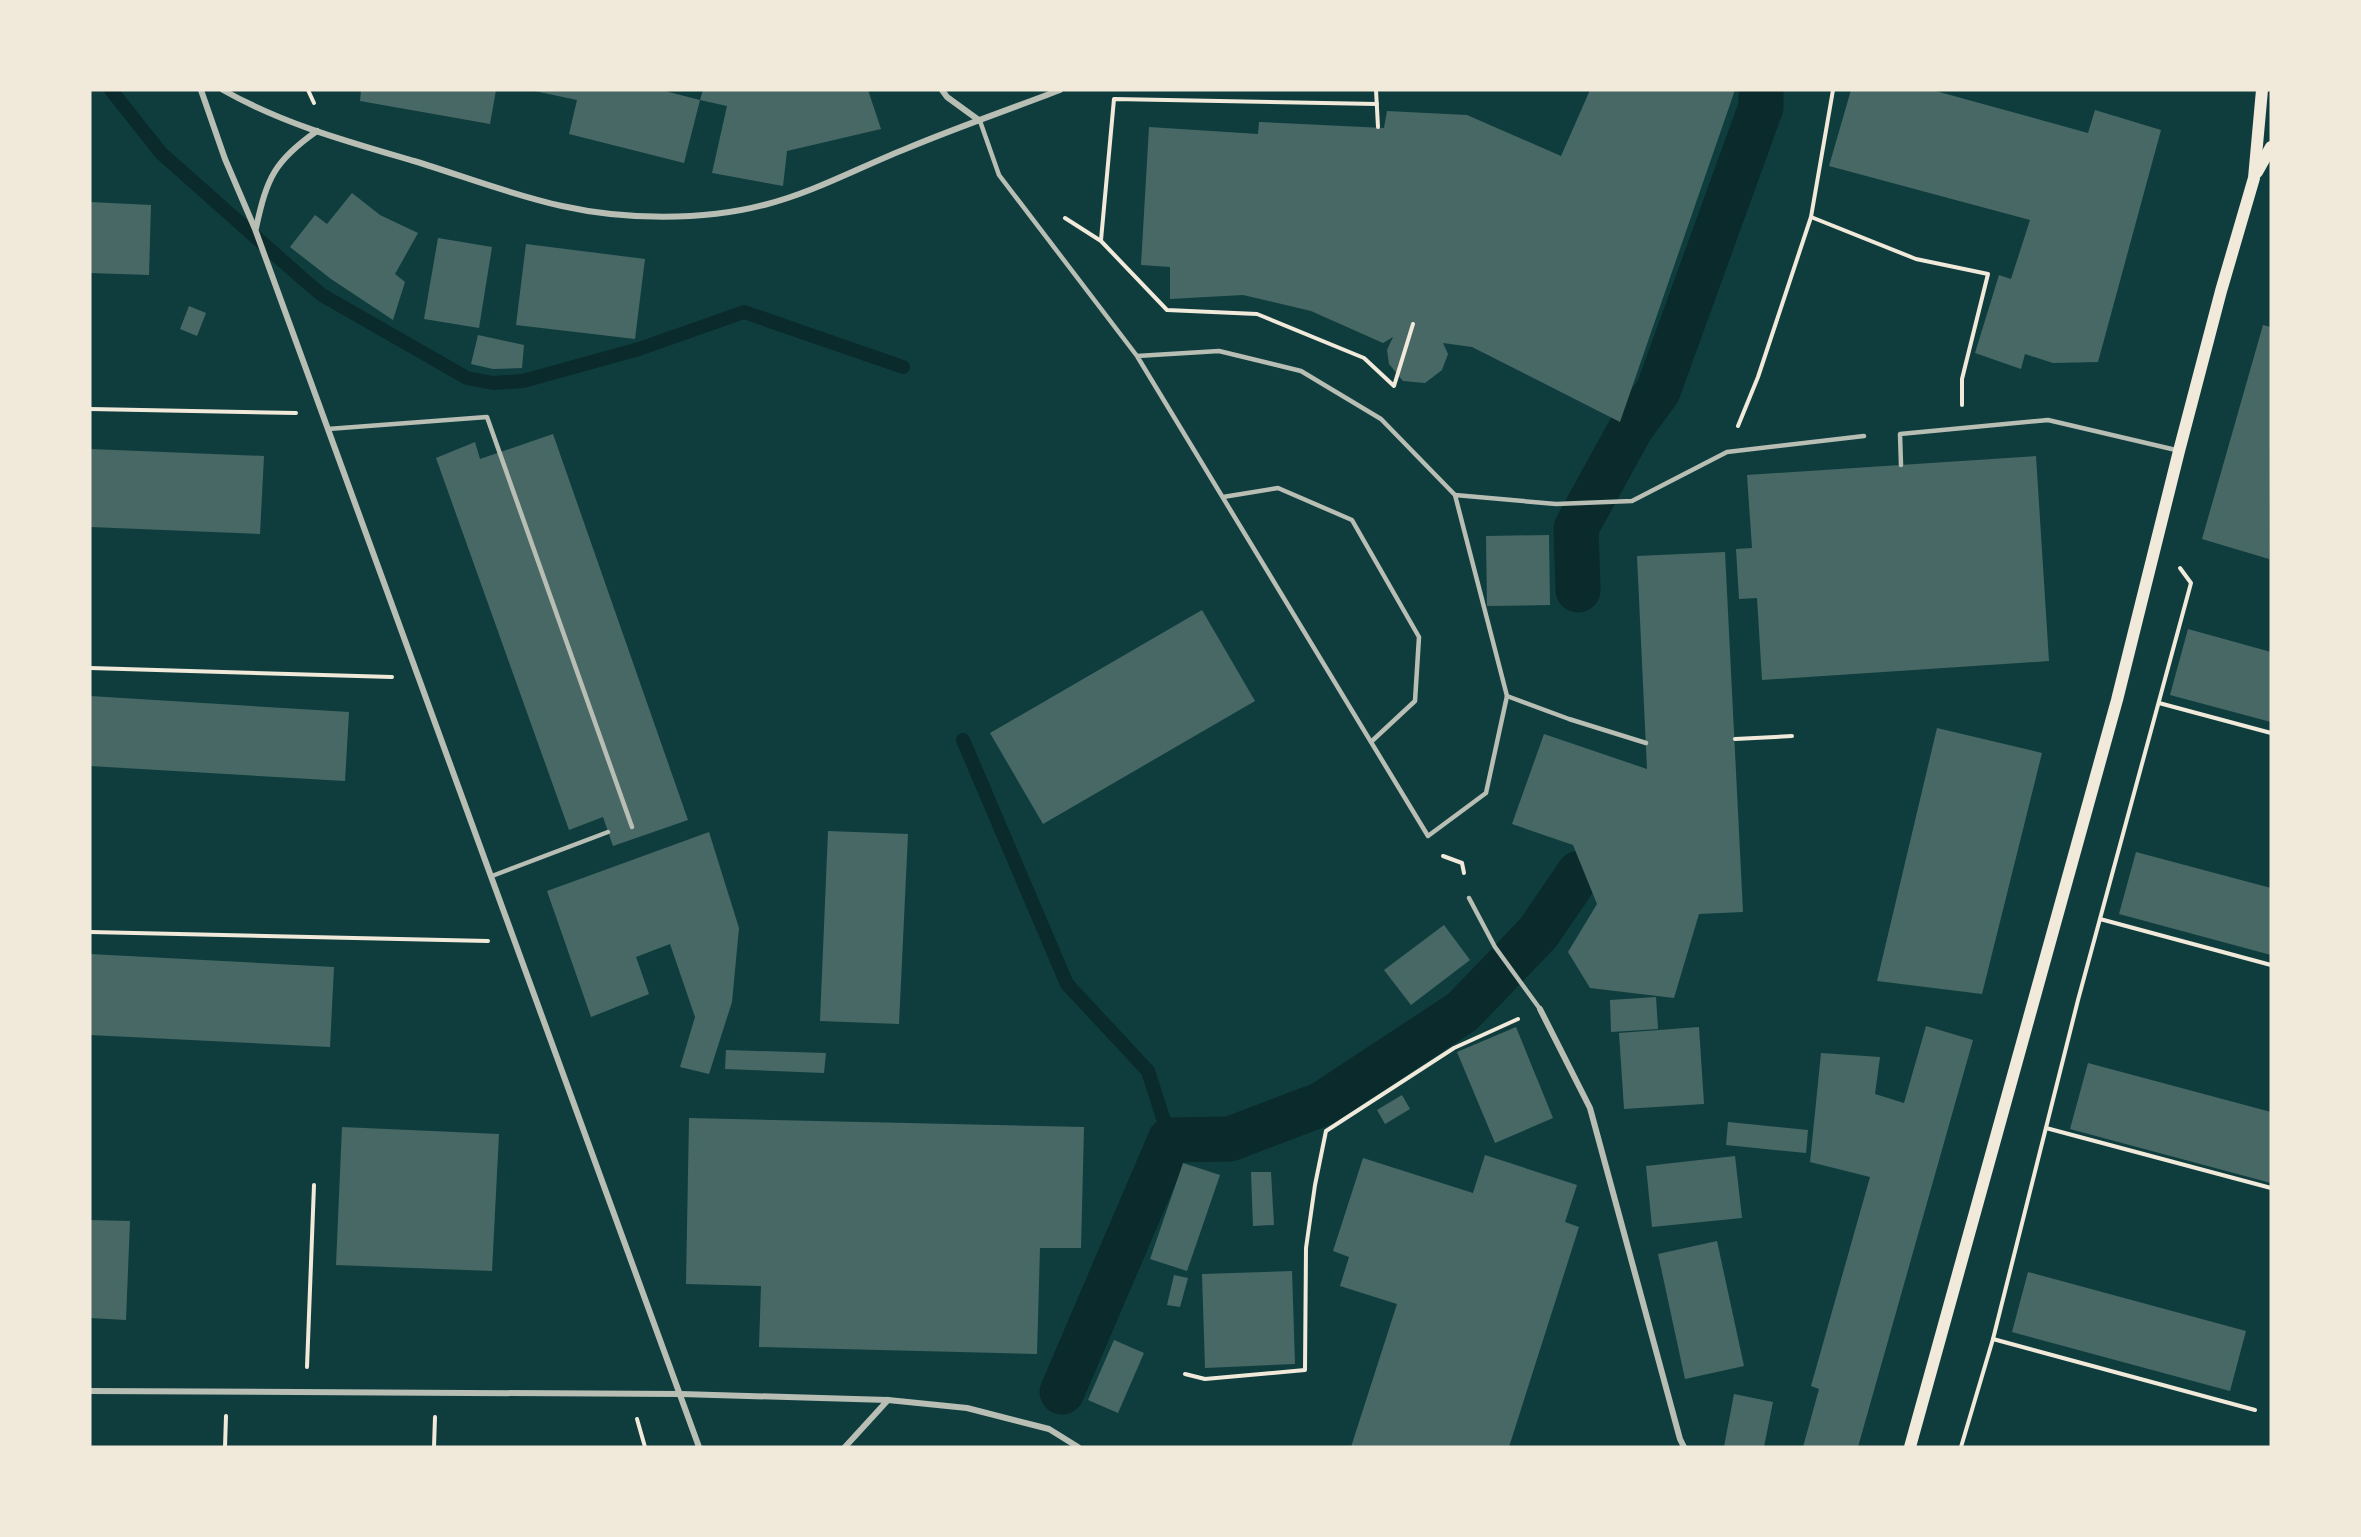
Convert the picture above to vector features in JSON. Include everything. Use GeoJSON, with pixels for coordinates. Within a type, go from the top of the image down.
{"type":"FeatureCollection","features":[{"type":"Feature","properties":{"kind":"main road"},"geometry":{"type":"LineString","coordinates":[[1910,1447],[2117,700],[2179,451],[2221,291],[2254,178],[2262,90]]}},
{"type":"Feature","properties":{"kind":"main road"},"geometry":{"type":"LineString","coordinates":[[2254,178],[2271,147]]}},
{"type":"Feature","properties":{"kind":"main road"},"geometry":{"type":"LineString","coordinates":[[2254,178],[2271,168]]}},
{"type":"Feature","properties":{"kind":"street"},"geometry":{"type":"LineString","coordinates":[[201,90],[225,159],[255,229],[323,413],[699,1447]]}},
{"type":"Feature","properties":{"kind":"street"},"geometry":{"type":"LineString","coordinates":[[223,90],[252,106],[317,131],[562,206],[617,214],[667,216],[721,213],[765,205],[795,195],[928,139],[1060,90]]}},
{"type":"Feature","properties":{"kind":"street"},"geometry":{"type":"LineString","coordinates":[[942,90],[980,121]]}},
{"type":"Feature","properties":{"kind":"street"},"geometry":{"type":"LineString","coordinates":[[255,229],[264,192],[277,166],[293,147],[317,131]]}},
{"type":"Feature","properties":{"kind":"street"},"geometry":{"type":"LineString","coordinates":[[1540,1009],[1590,1108],[1684,1447]]}},
{"type":"Feature","properties":{"kind":"street"},"geometry":{"type":"LineString","coordinates":[[90,1391],[681,1394],[888,1400],[967,1407],[1049,1429],[1078,1447]]}},
{"type":"Feature","properties":{"kind":"street"},"geometry":{"type":"LineString","coordinates":[[844,1447],[888,1400]]}},
{"type":"Feature","properties":{"kind":"lane"},"geometry":{"type":"LineString","coordinates":[[980,121],[999,175],[1137,356],[1428,836],[1486,793],[1507,696],[1455,495],[1382,419],[1301,371],[1219,351],[1137,356]]}},
{"type":"Feature","properties":{"kind":"lane"},"geometry":{"type":"LineString","coordinates":[[328,429],[487,417],[632,827]]}},
{"type":"Feature","properties":{"kind":"lane"},"geometry":{"type":"LineString","coordinates":[[1901,465],[1900,434],[2048,420],[2179,451]]}},
{"type":"Feature","properties":{"kind":"lane"},"geometry":{"type":"LineString","coordinates":[[1455,495],[1556,504],[1632,501],[1727,452],[1864,436]]}},
{"type":"Feature","properties":{"kind":"lane"},"geometry":{"type":"LineString","coordinates":[[1223,497],[1278,488],[1352,520],[1419,637],[1414,701],[1372,741]]}},
{"type":"Feature","properties":{"kind":"lane"},"geometry":{"type":"LineString","coordinates":[[1507,696],[1569,719],[1646,743]]}},
{"type":"Feature","properties":{"kind":"lane"},"geometry":{"type":"LineString","coordinates":[[492,876],[608,832]]}},
{"type":"Feature","properties":{"kind":"lane"},"geometry":{"type":"LineString","coordinates":[[1469,897],[1495,947],[1540,1009]]}},
{"type":"Feature","properties":{"kind":"path"},"geometry":{"type":"LineString","coordinates":[[1376,90],[1378,127]]}},
{"type":"Feature","properties":{"kind":"path"},"geometry":{"type":"LineString","coordinates":[[1727,452],[1758,377],[1811,217],[1833,90]]}},
{"type":"Feature","properties":{"kind":"path"},"geometry":{"type":"LineString","coordinates":[[1101,241],[1114,99],[1377,104]]}},
{"type":"Feature","properties":{"kind":"path"},"geometry":{"type":"LineString","coordinates":[[1064,217],[1101,241],[1167,310],[1257,314],[1364,358],[1394,386],[1413,324]]}},
{"type":"Feature","properties":{"kind":"path"},"geometry":{"type":"LineString","coordinates":[[1811,217],[1916,259],[1988,274],[1962,380],[1962,428]]}},
{"type":"Feature","properties":{"kind":"path"},"geometry":{"type":"LineString","coordinates":[[90,409],[323,413]]}},
{"type":"Feature","properties":{"kind":"path"},"geometry":{"type":"LineString","coordinates":[[1961,1447],[1993,1339],[2100,920],[2191,583],[2157,540]]}},
{"type":"Feature","properties":{"kind":"path"},"geometry":{"type":"LineString","coordinates":[[90,668],[419,678]]}},
{"type":"Feature","properties":{"kind":"path"},"geometry":{"type":"LineString","coordinates":[[2159,703],[2271,733]]}},
{"type":"Feature","properties":{"kind":"path"},"geometry":{"type":"LineString","coordinates":[[1735,739],[1792,736]]}},
{"type":"Feature","properties":{"kind":"path"},"geometry":{"type":"LineString","coordinates":[[1428,836],[1444,858],[1462,863],[1469,897]]}},
{"type":"Feature","properties":{"kind":"path"},"geometry":{"type":"LineString","coordinates":[[2100,920],[2271,965]]}},
{"type":"Feature","properties":{"kind":"path"},"geometry":{"type":"LineString","coordinates":[[90,932],[516,942]]}},
{"type":"Feature","properties":{"kind":"path"},"geometry":{"type":"LineString","coordinates":[[1185,1374],[1205,1379],[1305,1370],[1306,1248],[1326,1131],[1454,1048],[1540,1009]]}},
{"type":"Feature","properties":{"kind":"path"},"geometry":{"type":"LineString","coordinates":[[2046,1128],[2271,1188]]}},
{"type":"Feature","properties":{"kind":"path"},"geometry":{"type":"LineString","coordinates":[[306,1392],[314,1185]]}},
{"type":"Feature","properties":{"kind":"path"},"geometry":{"type":"LineString","coordinates":[[1993,1339],[2255,1410]]}},
{"type":"Feature","properties":{"kind":"building"},"geometry":{"type":"Polygon","coordinates":[[[361,90],[496,90],[490,124],[360,101],[361,90]]]}},
{"type":"Feature","properties":{"kind":"building"},"geometry":{"type":"Polygon","coordinates":[[[530,90],[661,90],[700,100],[684,163],[569,134],[577,100],[530,90]]]}},
{"type":"Feature","properties":{"kind":"building"},"geometry":{"type":"Polygon","coordinates":[[[703,90],[868,90],[881,129],[787,151],[783,186],[712,173],[727,106],[700,100],[703,90]]]}},
{"type":"Feature","properties":{"kind":"building"},"geometry":{"type":"Polygon","coordinates":[[[1590,90],[1735,90],[1620,422],[1472,347],[1443,343],[1448,354],[1442,370],[1425,383],[1403,381],[1389,364],[1387,350],[1393,337],[1383,343],[1311,311],[1243,295],[1170,299],[1170,267],[1141,265],[1149,127],[1258,134],[1259,122],[1384,128],[1387,111],[1467,115],[1561,156],[1590,90]]]}},
{"type":"Feature","properties":{"kind":"building"},"geometry":{"type":"Polygon","coordinates":[[[1851,90],[1932,90],[2088,133],[2095,110],[2161,130],[2098,362],[2053,363],[2025,354],[2021,369],[1975,353],[1999,275],[2011,279],[2030,220],[1829,166],[1851,90]]]}},
{"type":"Feature","properties":{"kind":"building"},"geometry":{"type":"Polygon","coordinates":[[[352,193],[380,215],[418,233],[395,274],[405,282],[393,320],[331,279],[290,247],[315,215],[327,224],[352,193]]]}},
{"type":"Feature","properties":{"kind":"building"},"geometry":{"type":"Polygon","coordinates":[[[90,202],[151,205],[149,275],[90,273],[90,202]]]}},
{"type":"Feature","properties":{"kind":"building"},"geometry":{"type":"Polygon","coordinates":[[[438,238],[492,247],[479,328],[424,319],[438,238]]]}},
{"type":"Feature","properties":{"kind":"building"},"geometry":{"type":"Polygon","coordinates":[[[526,244],[645,259],[635,339],[516,325],[526,244]]]}},
{"type":"Feature","properties":{"kind":"building"},"geometry":{"type":"Polygon","coordinates":[[[189,306],[206,313],[197,336],[180,329],[189,306]]]}},
{"type":"Feature","properties":{"kind":"building"},"geometry":{"type":"Polygon","coordinates":[[[2263,325],[2271,327],[2269,559],[2202,539],[2263,325]]]}},
{"type":"Feature","properties":{"kind":"building"},"geometry":{"type":"Polygon","coordinates":[[[478,335],[524,345],[522,368],[493,369],[471,364],[478,335]]]}},
{"type":"Feature","properties":{"kind":"building"},"geometry":{"type":"Polygon","coordinates":[[[553,434],[688,820],[613,846],[603,817],[569,830],[436,458],[475,442],[480,459],[553,434]]]}},
{"type":"Feature","properties":{"kind":"building"},"geometry":{"type":"Polygon","coordinates":[[[90,449],[264,456],[260,534],[90,527],[90,449]]]}},
{"type":"Feature","properties":{"kind":"building"},"geometry":{"type":"Polygon","coordinates":[[[2036,456],[2049,661],[1762,680],[1757,598],[1739,599],[1736,549],[1752,548],[1747,475],[2036,456]]]}},
{"type":"Feature","properties":{"kind":"building"},"geometry":{"type":"Polygon","coordinates":[[[1549,535],[1550,605],[1487,606],[1486,536],[1549,535]]]}},
{"type":"Feature","properties":{"kind":"building"},"geometry":{"type":"Polygon","coordinates":[[[1725,552],[1743,912],[1699,914],[1674,998],[1590,988],[1568,952],[1597,904],[1573,845],[1512,824],[1544,734],[1647,769],[1637,556],[1725,552]]]}},
{"type":"Feature","properties":{"kind":"building"},"geometry":{"type":"Polygon","coordinates":[[[1202,610],[1255,701],[1043,824],[990,733],[1202,610]]]}},
{"type":"Feature","properties":{"kind":"building"},"geometry":{"type":"Polygon","coordinates":[[[2188,629],[2271,652],[2271,722],[2170,695],[2188,629]]]}},
{"type":"Feature","properties":{"kind":"building"},"geometry":{"type":"Polygon","coordinates":[[[90,696],[349,712],[345,781],[90,766],[90,696]]]}},
{"type":"Feature","properties":{"kind":"building"},"geometry":{"type":"Polygon","coordinates":[[[1937,728],[2042,753],[1982,994],[1877,981],[1937,728]]]}},
{"type":"Feature","properties":{"kind":"building"},"geometry":{"type":"Polygon","coordinates":[[[828,831],[908,834],[899,1024],[820,1021],[828,831]]]}},
{"type":"Feature","properties":{"kind":"building"},"geometry":{"type":"Polygon","coordinates":[[[709,832],[739,928],[732,1002],[709,1074],[680,1067],[695,1017],[670,944],[636,957],[649,994],[591,1017],[547,891],[709,832]]]}},
{"type":"Feature","properties":{"kind":"building"},"geometry":{"type":"Polygon","coordinates":[[[2136,852],[2271,888],[2271,955],[2119,914],[2136,852]]]}},
{"type":"Feature","properties":{"kind":"building"},"geometry":{"type":"Polygon","coordinates":[[[1444,925],[1470,960],[1411,1005],[1384,970],[1444,925]]]}},
{"type":"Feature","properties":{"kind":"building"},"geometry":{"type":"Polygon","coordinates":[[[90,954],[334,967],[330,1047],[90,1035],[90,954]]]}},
{"type":"Feature","properties":{"kind":"building"},"geometry":{"type":"Polygon","coordinates":[[[1656,997],[1658,1029],[1611,1032],[1610,1000],[1656,997]]]}},
{"type":"Feature","properties":{"kind":"building"},"geometry":{"type":"Polygon","coordinates":[[[1926,1026],[1973,1040],[1858,1447],[1803,1447],[1819,1389],[1811,1386],[1870,1177],[1810,1162],[1821,1053],[1880,1057],[1875,1094],[1904,1103],[1926,1026]]]}},
{"type":"Feature","properties":{"kind":"building"},"geometry":{"type":"Polygon","coordinates":[[[1516,1027],[1553,1118],[1495,1143],[1457,1052],[1516,1027]]]}},
{"type":"Feature","properties":{"kind":"building"},"geometry":{"type":"Polygon","coordinates":[[[1699,1027],[1704,1104],[1624,1109],[1619,1033],[1699,1027]]]}},
{"type":"Feature","properties":{"kind":"building"},"geometry":{"type":"Polygon","coordinates":[[[726,1050],[826,1053],[824,1073],[725,1069],[726,1050]]]}},
{"type":"Feature","properties":{"kind":"building"},"geometry":{"type":"Polygon","coordinates":[[[2088,1063],[2271,1112],[2271,1183],[2070,1129],[2088,1063]]]}},
{"type":"Feature","properties":{"kind":"building"},"geometry":{"type":"Polygon","coordinates":[[[1402,1095],[1410,1109],[1385,1124],[1377,1110],[1402,1095]]]}},
{"type":"Feature","properties":{"kind":"building"},"geometry":{"type":"Polygon","coordinates":[[[689,1118],[1084,1127],[1081,1248],[1040,1248],[1037,1354],[759,1347],[761,1286],[686,1284],[689,1118]]]}},
{"type":"Feature","properties":{"kind":"building"},"geometry":{"type":"Polygon","coordinates":[[[1728,1122],[1808,1130],[1806,1153],[1726,1145],[1728,1122]]]}},
{"type":"Feature","properties":{"kind":"building"},"geometry":{"type":"Polygon","coordinates":[[[342,1127],[499,1134],[492,1271],[336,1265],[342,1127]]]}},
{"type":"Feature","properties":{"kind":"building"},"geometry":{"type":"Polygon","coordinates":[[[1485,1155],[1577,1185],[1565,1222],[1579,1227],[1509,1447],[1351,1447],[1397,1304],[1340,1286],[1349,1257],[1333,1251],[1363,1158],[1473,1193],[1485,1155]]]}},
{"type":"Feature","properties":{"kind":"building"},"geometry":{"type":"Polygon","coordinates":[[[1735,1156],[1742,1218],[1652,1227],[1646,1166],[1735,1156]]]}},
{"type":"Feature","properties":{"kind":"building"},"geometry":{"type":"Polygon","coordinates":[[[1183,1163],[1220,1175],[1187,1271],[1150,1259],[1183,1163]]]}},
{"type":"Feature","properties":{"kind":"building"},"geometry":{"type":"Polygon","coordinates":[[[1251,1172],[1271,1172],[1274,1225],[1253,1226],[1251,1172]]]}},
{"type":"Feature","properties":{"kind":"building"},"geometry":{"type":"Polygon","coordinates":[[[90,1220],[130,1221],[126,1320],[90,1318],[90,1220]]]}},
{"type":"Feature","properties":{"kind":"building"},"geometry":{"type":"Polygon","coordinates":[[[1717,1241],[1744,1366],[1685,1379],[1658,1254],[1717,1241]]]}},
{"type":"Feature","properties":{"kind":"building"},"geometry":{"type":"Polygon","coordinates":[[[1292,1271],[1295,1364],[1205,1368],[1202,1274],[1292,1271]]]}},
{"type":"Feature","properties":{"kind":"building"},"geometry":{"type":"Polygon","coordinates":[[[2028,1272],[2246,1331],[2230,1391],[2012,1332],[2028,1272]]]}},
{"type":"Feature","properties":{"kind":"building"},"geometry":{"type":"Polygon","coordinates":[[[1174,1275],[1188,1278],[1180,1307],[1167,1305],[1174,1275]]]}},
{"type":"Feature","properties":{"kind":"building"},"geometry":{"type":"Polygon","coordinates":[[[1114,1340],[1144,1353],[1118,1413],[1088,1400],[1114,1340]]]}},
{"type":"Feature","properties":{"kind":"building"},"geometry":{"type":"Polygon","coordinates":[[[1734,1394],[1773,1402],[1764,1447],[1724,1447],[1734,1394]]]}},
{"type":"Feature","properties":{"kind":"waterway"},"geometry":{"type":"LineString","coordinates":[[111,90],[161,153],[322,295],[467,378],[493,383],[523,381],[639,349],[744,312],[903,367]]}},
{"type":"Feature","properties":{"kind":"waterway"},"geometry":{"type":"LineString","coordinates":[[1578,590],[1576,528],[1631,428],[1658,391],[1761,107],[1761,90]]}},
{"type":"Feature","properties":{"kind":"waterway"},"geometry":{"type":"LineString","coordinates":[[963,740],[1067,984],[1148,1071],[1170,1140]]}},
{"type":"Feature","properties":{"kind":"waterway"},"geometry":{"type":"LineString","coordinates":[[1062,1392],[1170,1140],[1230,1139],[1322,1104],[1462,1012],[1538,933],[1579,873]]}}]}
